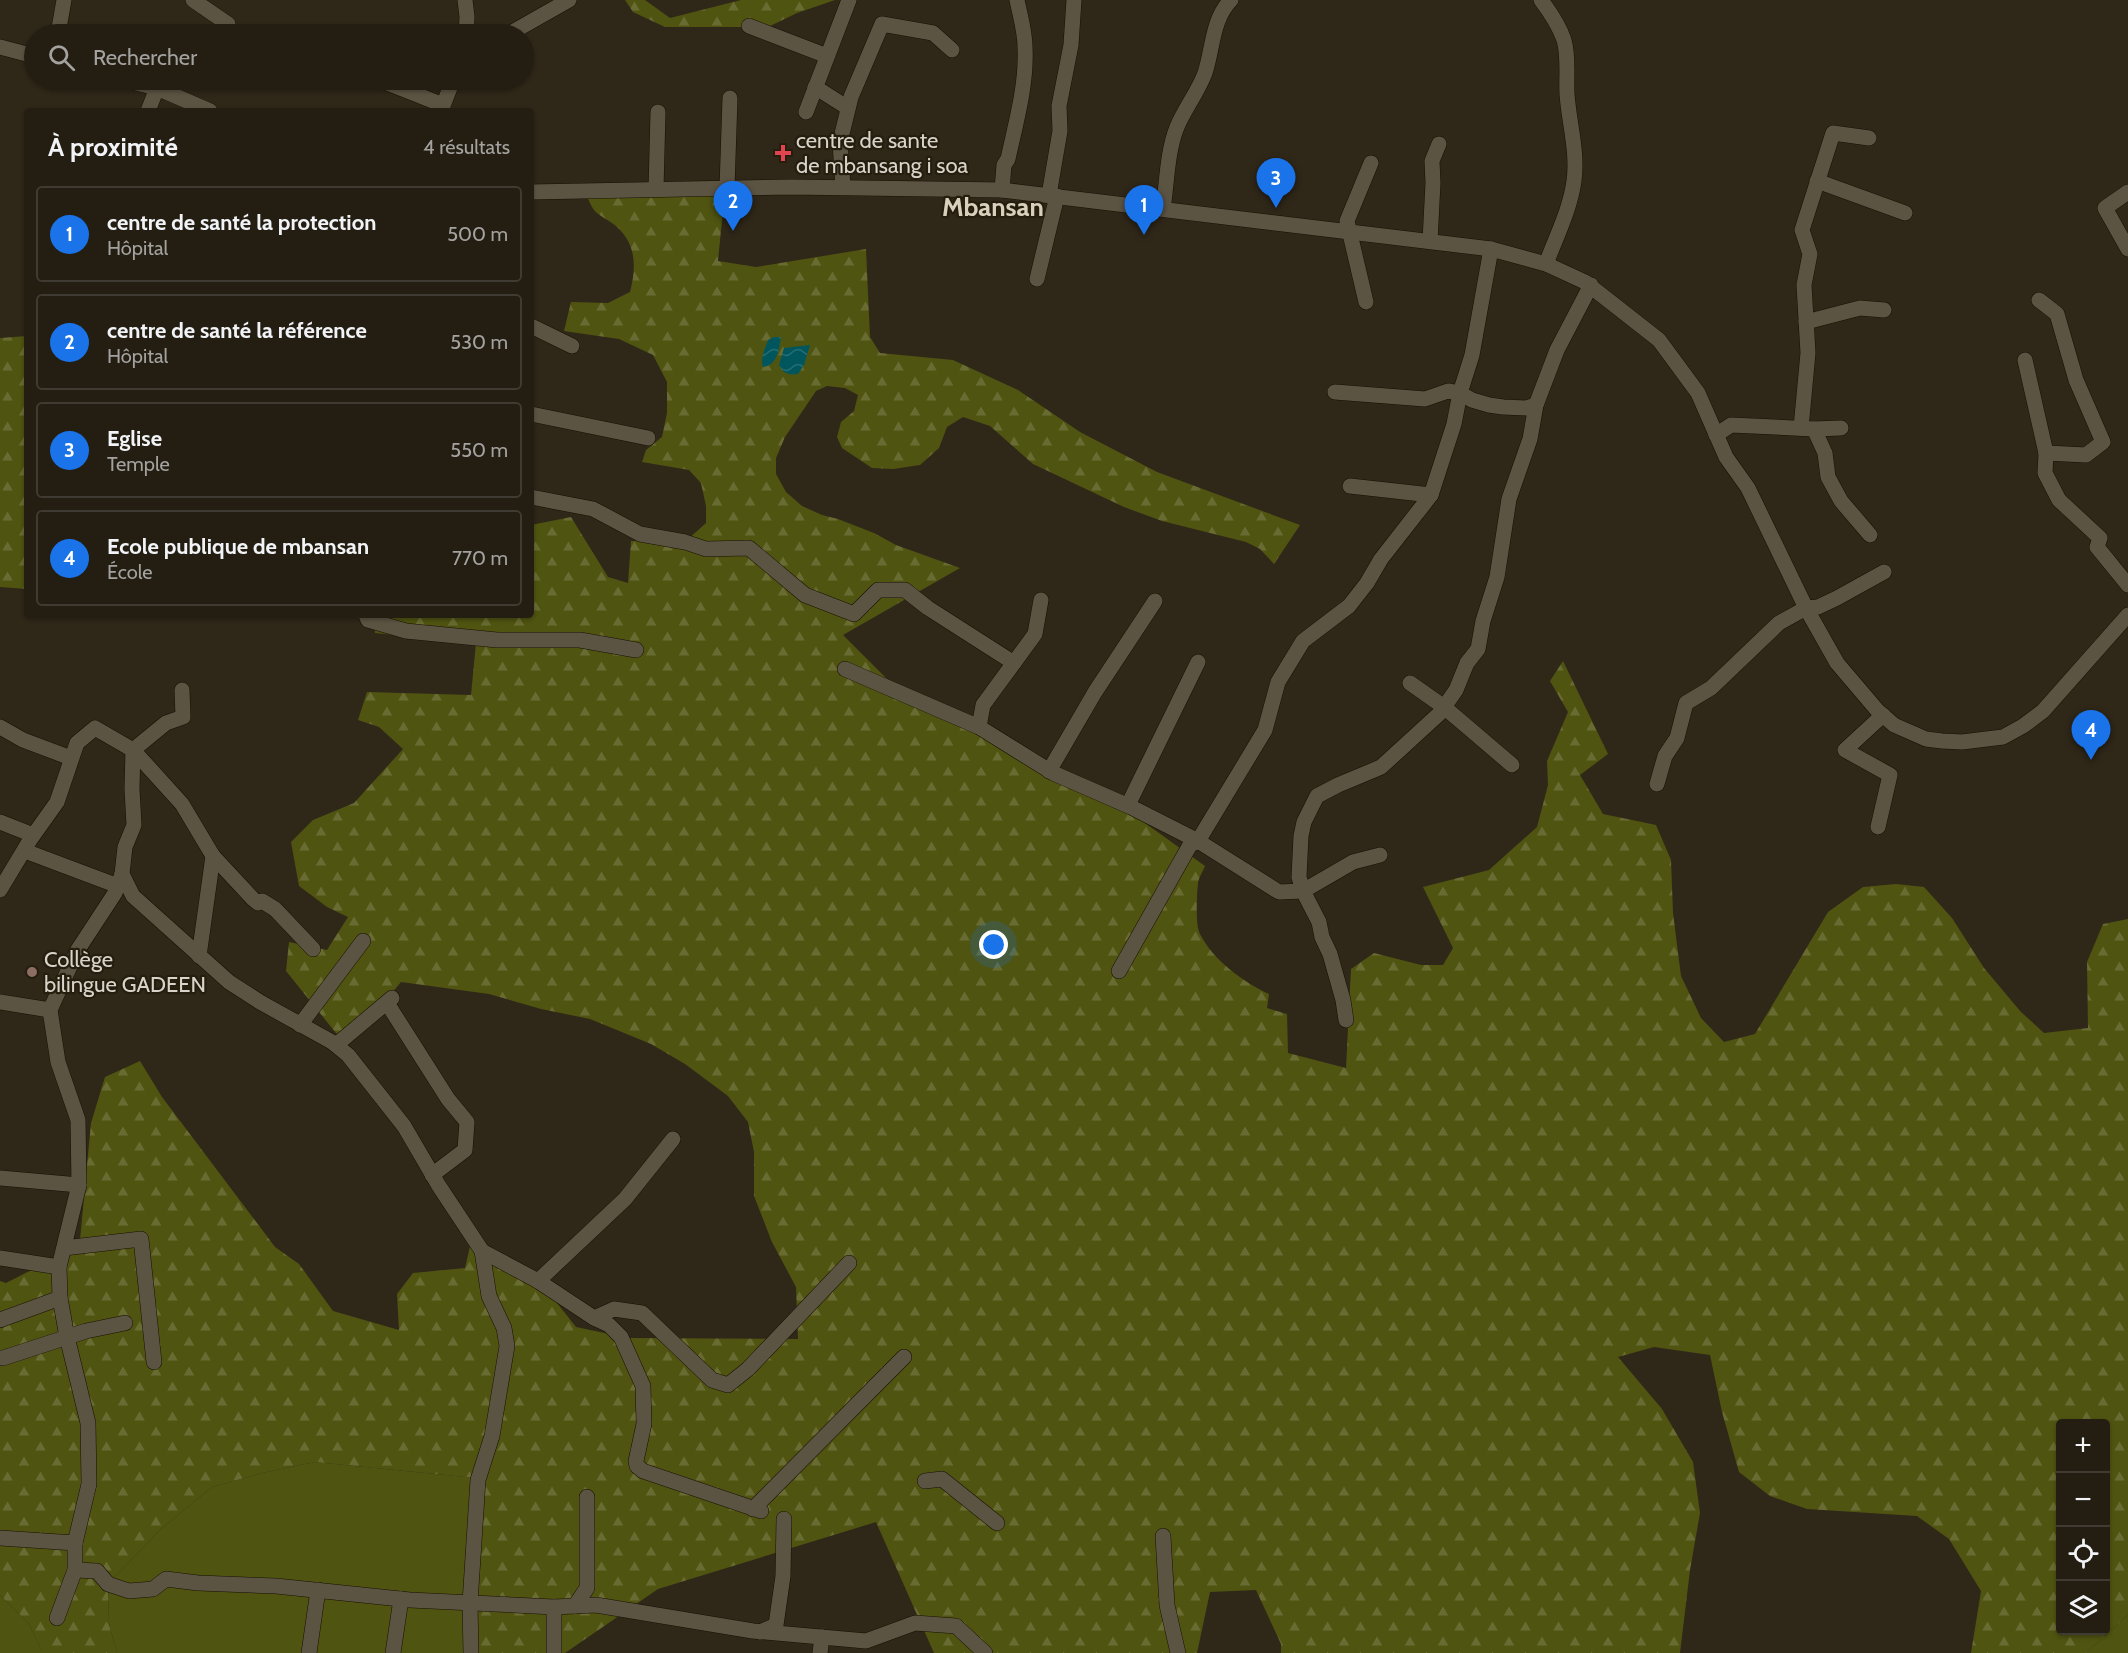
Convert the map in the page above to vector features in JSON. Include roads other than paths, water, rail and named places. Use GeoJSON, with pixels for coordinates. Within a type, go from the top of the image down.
{"type":"FeatureCollection","features":[{"type":"Feature","properties":{"kind":"street"},"geometry":{"type":"LineString","coordinates":[[59,24],[64,0]]}},
{"type":"Feature","properties":{"kind":"street"},"geometry":{"type":"LineString","coordinates":[[193,0],[228,24]]}},
{"type":"Feature","properties":{"kind":"street"},"geometry":{"type":"LineString","coordinates":[[465,0],[467,24]]}},
{"type":"Feature","properties":{"kind":"street"},"geometry":{"type":"LineString","coordinates":[[527,24],[569,0]]}},
{"type":"Feature","properties":{"kind":"street"},"geometry":{"type":"LineString","coordinates":[[806,111],[849,0]]}},
{"type":"Feature","properties":{"kind":"street"},"geometry":{"type":"LineString","coordinates":[[1002,190],[1004,165],[1008,159],[1025,69],[1025,45],[1017,0]]}},
{"type":"Feature","properties":{"kind":"street"},"geometry":{"type":"LineString","coordinates":[[1037,279],[1053,196],[1060,131],[1059,106],[1071,45],[1074,0]]}},
{"type":"Feature","properties":{"kind":"street"},"geometry":{"type":"LineString","coordinates":[[1163,209],[1176,130],[1204,76],[1219,16],[1231,0]]}},
{"type":"Feature","properties":{"kind":"street"},"geometry":{"type":"LineString","coordinates":[[1541,0],[1553,16],[1564,40],[1567,60],[1567,94],[1575,153],[1574,181],[1567,209],[1546,264]]}},
{"type":"Feature","properties":{"kind":"street"},"geometry":{"type":"LineString","coordinates":[[843,187],[840,142],[848,108],[882,24],[933,33],[952,50]]}},
{"type":"Feature","properties":{"kind":"street"},"geometry":{"type":"LineString","coordinates":[[750,26],[827,56]]}},
{"type":"Feature","properties":{"kind":"street"},"geometry":{"type":"LineString","coordinates":[[0,47],[24,53]]}},
{"type":"Feature","properties":{"kind":"street"},"geometry":{"type":"LineString","coordinates":[[815,87],[848,108]]}},
{"type":"Feature","properties":{"kind":"street"},"geometry":{"type":"LineString","coordinates":[[149,108],[156,90]]}},
{"type":"Feature","properties":{"kind":"street"},"geometry":{"type":"LineString","coordinates":[[162,90],[203,108]]}},
{"type":"Feature","properties":{"kind":"street"},"geometry":{"type":"LineString","coordinates":[[402,90],[442,108],[449,90]]}},
{"type":"Feature","properties":{"kind":"street"},"geometry":{"type":"LineString","coordinates":[[727,188],[730,98]]}},
{"type":"Feature","properties":{"kind":"street"},"geometry":{"type":"LineString","coordinates":[[656,189],[658,112]]}},
{"type":"Feature","properties":{"kind":"street"},"geometry":{"type":"LineString","coordinates":[[1869,138],[1833,133],[1802,230],[1810,254],[1804,285],[1808,352],[1808,429],[1825,453],[1828,477],[1841,501],[1870,535]]}},
{"type":"Feature","properties":{"kind":"street"},"geometry":{"type":"LineString","coordinates":[[1430,241],[1432,161],[1439,144]]}},
{"type":"Feature","properties":{"kind":"street"},"geometry":{"type":"LineString","coordinates":[[1366,302],[1347,221],[1371,163]]}},
{"type":"Feature","properties":{"kind":"street"},"geometry":{"type":"LineString","coordinates":[[1817,182],[1905,213]]}},
{"type":"Feature","properties":{"kind":"street"},"geometry":{"type":"LineString","coordinates":[[534,192],[843,187],[1002,190],[1491,249],[1546,264],[1591,285],[1659,340],[1698,393],[1726,457],[1748,488],[1806,608],[1837,663],[1894,725],[1926,739],[1962,742],[2003,737],[2043,711],[2128,615]]}},
{"type":"Feature","properties":{"kind":"street"},"geometry":{"type":"LineString","coordinates":[[2128,192],[2105,208],[2128,249]]}},
{"type":"Feature","properties":{"kind":"street"},"geometry":{"type":"LineString","coordinates":[[1119,971],[1190,845],[1198,841],[1265,730],[1278,682],[1303,640],[1349,606],[1367,583],[1380,559],[1431,495],[1454,424],[1460,393],[1472,355],[1491,249]]}},
{"type":"Feature","properties":{"kind":"street"},"geometry":{"type":"LineString","coordinates":[[1346,1020],[1343,1000],[1319,922],[1303,891],[1299,877],[1301,836],[1317,796],[1381,767],[1440,713],[1456,690],[1467,663],[1478,650],[1483,621],[1497,577],[1509,499],[1530,439],[1536,405],[1557,350],[1591,285]]}},
{"type":"Feature","properties":{"kind":"street"},"geometry":{"type":"LineString","coordinates":[[2039,300],[2057,314],[2076,380],[2103,442],[2086,455],[2046,453]]}},
{"type":"Feature","properties":{"kind":"street"},"geometry":{"type":"LineString","coordinates":[[1806,322],[1860,308],[1884,310]]}},
{"type":"Feature","properties":{"kind":"street"},"geometry":{"type":"LineString","coordinates":[[534,327],[572,346]]}},
{"type":"Feature","properties":{"kind":"street"},"geometry":{"type":"LineString","coordinates":[[2025,360],[2046,453],[2045,473],[2059,500],[2100,538],[2097,547],[2128,585]]}},
{"type":"Feature","properties":{"kind":"street"},"geometry":{"type":"LineString","coordinates":[[1335,392],[1425,399],[1448,391],[1503,408],[1526,408],[1536,405]]}},
{"type":"Feature","properties":{"kind":"street"},"geometry":{"type":"LineString","coordinates":[[534,415],[648,438]]}},
{"type":"Feature","properties":{"kind":"street"},"geometry":{"type":"LineString","coordinates":[[1716,435],[1731,425],[1808,429],[1841,428]]}},
{"type":"Feature","properties":{"kind":"street"},"geometry":{"type":"LineString","coordinates":[[1350,486],[1431,495]]}},
{"type":"Feature","properties":{"kind":"street"},"geometry":{"type":"LineString","coordinates":[[534,498],[593,509],[640,534],[686,542],[706,549],[749,548],[805,595],[854,614],[878,590],[905,590],[928,608],[1014,663]]}},
{"type":"Feature","properties":{"kind":"street"},"geometry":{"type":"LineString","coordinates":[[1658,784],[1665,756],[1677,738],[1686,702],[1711,687],[1779,623],[1806,608],[1818,607],[1884,572]]}},
{"type":"Feature","properties":{"kind":"street"},"geometry":{"type":"LineString","coordinates":[[979,727],[983,705],[1035,634],[1041,600]]}},
{"type":"Feature","properties":{"kind":"street"},"geometry":{"type":"LineString","coordinates":[[1050,771],[1095,692],[1155,602]]}},
{"type":"Feature","properties":{"kind":"street"},"geometry":{"type":"LineString","coordinates":[[367,618],[406,631],[497,640],[580,640],[636,650]]}},
{"type":"Feature","properties":{"kind":"street"},"geometry":{"type":"LineString","coordinates":[[1128,805],[1198,662]]}},
{"type":"Feature","properties":{"kind":"street"},"geometry":{"type":"LineString","coordinates":[[845,669],[979,727],[1050,771],[1128,805],[1198,841],[1279,892],[1303,891],[1353,862],[1380,855]]}},
{"type":"Feature","properties":{"kind":"street"},"geometry":{"type":"LineString","coordinates":[[1410,683],[1444,707],[1512,765]]}},
{"type":"Feature","properties":{"kind":"street"},"geometry":{"type":"LineString","coordinates":[[57,1618],[75,1570],[75,1543],[89,1484],[88,1423],[67,1337],[60,1298],[59,1267],[79,1185],[78,1120],[58,1062],[50,1010],[77,951],[115,893],[120,880],[125,847],[134,825],[133,750],[166,723],[183,717],[182,690]]}},
{"type":"Feature","properties":{"kind":"street"},"geometry":{"type":"LineString","coordinates":[[1878,827],[1890,775],[1845,750],[1883,715]]}},
{"type":"Feature","properties":{"kind":"street"},"geometry":{"type":"LineString","coordinates":[[0,727],[23,740],[71,758]]}},
{"type":"Feature","properties":{"kind":"street"},"geometry":{"type":"LineString","coordinates":[[0,890],[33,835],[57,802],[77,743],[95,728],[133,750],[182,804],[213,855],[253,900],[258,903],[262,901],[275,909],[313,949]]}},
{"type":"Feature","properties":{"kind":"street"},"geometry":{"type":"LineString","coordinates":[[0,822],[33,835]]}},
{"type":"Feature","properties":{"kind":"street"},"geometry":{"type":"LineString","coordinates":[[25,851],[120,880],[133,896],[229,982],[336,1046],[354,1063],[404,1126],[432,1175],[482,1251],[489,1296],[504,1328],[507,1346],[492,1436],[478,1480],[470,1603],[471,1653]]}},
{"type":"Feature","properties":{"kind":"street"},"geometry":{"type":"LineString","coordinates":[[199,956],[213,855]]}},
{"type":"Feature","properties":{"kind":"street"},"geometry":{"type":"LineString","coordinates":[[300,1025],[363,941]]}},
{"type":"Feature","properties":{"kind":"street"},"geometry":{"type":"LineString","coordinates":[[336,1046],[390,1001],[448,1099],[467,1122],[465,1150],[432,1175]]}},
{"type":"Feature","properties":{"kind":"street"},"geometry":{"type":"LineString","coordinates":[[0,1002],[50,1010]]}},
{"type":"Feature","properties":{"kind":"street"},"geometry":{"type":"LineString","coordinates":[[538,1281],[625,1199],[673,1139]]}},
{"type":"Feature","properties":{"kind":"street"},"geometry":{"type":"LineString","coordinates":[[0,1178],[79,1185]]}},
{"type":"Feature","properties":{"kind":"street"},"geometry":{"type":"LineString","coordinates":[[64,1248],[141,1239],[154,1362]]}},
{"type":"Feature","properties":{"kind":"street"},"geometry":{"type":"LineString","coordinates":[[482,1251],[538,1281],[594,1318],[609,1325],[621,1336],[643,1386],[644,1424],[636,1461],[637,1466],[643,1471],[757,1510],[904,1357]]}},
{"type":"Feature","properties":{"kind":"street"},"geometry":{"type":"LineString","coordinates":[[0,1258],[59,1267]]}},
{"type":"Feature","properties":{"kind":"street"},"geometry":{"type":"LineString","coordinates":[[594,1318],[614,1309],[642,1313],[712,1380],[728,1385],[748,1369],[849,1263]]}},
{"type":"Feature","properties":{"kind":"street"},"geometry":{"type":"LineString","coordinates":[[0,1320],[60,1298]]}},
{"type":"Feature","properties":{"kind":"street"},"geometry":{"type":"LineString","coordinates":[[3,1358],[67,1337],[125,1323]]}},
{"type":"Feature","properties":{"kind":"street"},"geometry":{"type":"LineString","coordinates":[[925,1481],[942,1479],[997,1523]]}},
{"type":"Feature","properties":{"kind":"street"},"geometry":{"type":"LineString","coordinates":[[576,1606],[587,1588],[587,1497]]}},
{"type":"Feature","properties":{"kind":"street"},"geometry":{"type":"LineString","coordinates":[[759,1632],[776,1624],[783,1576],[784,1520]]}},
{"type":"Feature","properties":{"kind":"street"},"geometry":{"type":"LineString","coordinates":[[1163,1536],[1167,1605],[1178,1653]]}},
{"type":"Feature","properties":{"kind":"street"},"geometry":{"type":"LineString","coordinates":[[0,1538],[75,1543]]}},
{"type":"Feature","properties":{"kind":"street"},"geometry":{"type":"LineString","coordinates":[[75,1570],[97,1571],[108,1584],[129,1591],[153,1589],[166,1579],[198,1583],[276,1586],[401,1599],[554,1606],[596,1605],[759,1632],[821,1645],[866,1641],[915,1623],[956,1626],[985,1653]]}},
{"type":"Feature","properties":{"kind":"street"},"geometry":{"type":"LineString","coordinates":[[309,1653],[318,1590]]}},
{"type":"Feature","properties":{"kind":"street"},"geometry":{"type":"LineString","coordinates":[[393,1653],[401,1599]]}},
{"type":"Feature","properties":{"kind":"street"},"geometry":{"type":"LineString","coordinates":[[554,1606],[554,1653]]}},
{"type":"Feature","properties":{"kind":"water"},"geometry":{"type":"Polygon","coordinates":[[[781,337],[777,356],[772,363],[763,367],[762,357],[768,340],[781,337]]]}},
{"type":"Feature","properties":{"kind":"water"},"geometry":{"type":"Polygon","coordinates":[[[810,345],[804,365],[798,374],[789,374],[779,365],[784,348],[810,345]]]}},
{"type":"Feature","properties":{"kind":"place","name":"centre de sante de mbansang i soa"},"geometry":{"type":"Point","coordinates":[783,153]}},
{"type":"Feature","properties":{"kind":"place","name":"Eglise"},"geometry":{"type":"Point","coordinates":[1276,208]}},
{"type":"Feature","properties":{"kind":"place","name":"centre de santé la référence"},"geometry":{"type":"Point","coordinates":[733,231]}},
{"type":"Feature","properties":{"kind":"place","name":"centre de santé la protection"},"geometry":{"type":"Point","coordinates":[1144,235]}},
{"type":"Feature","properties":{"kind":"place","name":"Ecole publique de mbansan"},"geometry":{"type":"Point","coordinates":[2091,760]}},
{"type":"Feature","properties":{"kind":"place","name":"Collège bilingue GADEEN"},"geometry":{"type":"Point","coordinates":[32,972]}},
{"type":"Feature","properties":{"kind":"district","name":"Mbansan"},"geometry":{"type":"Point","coordinates":[993,207]}}]}
